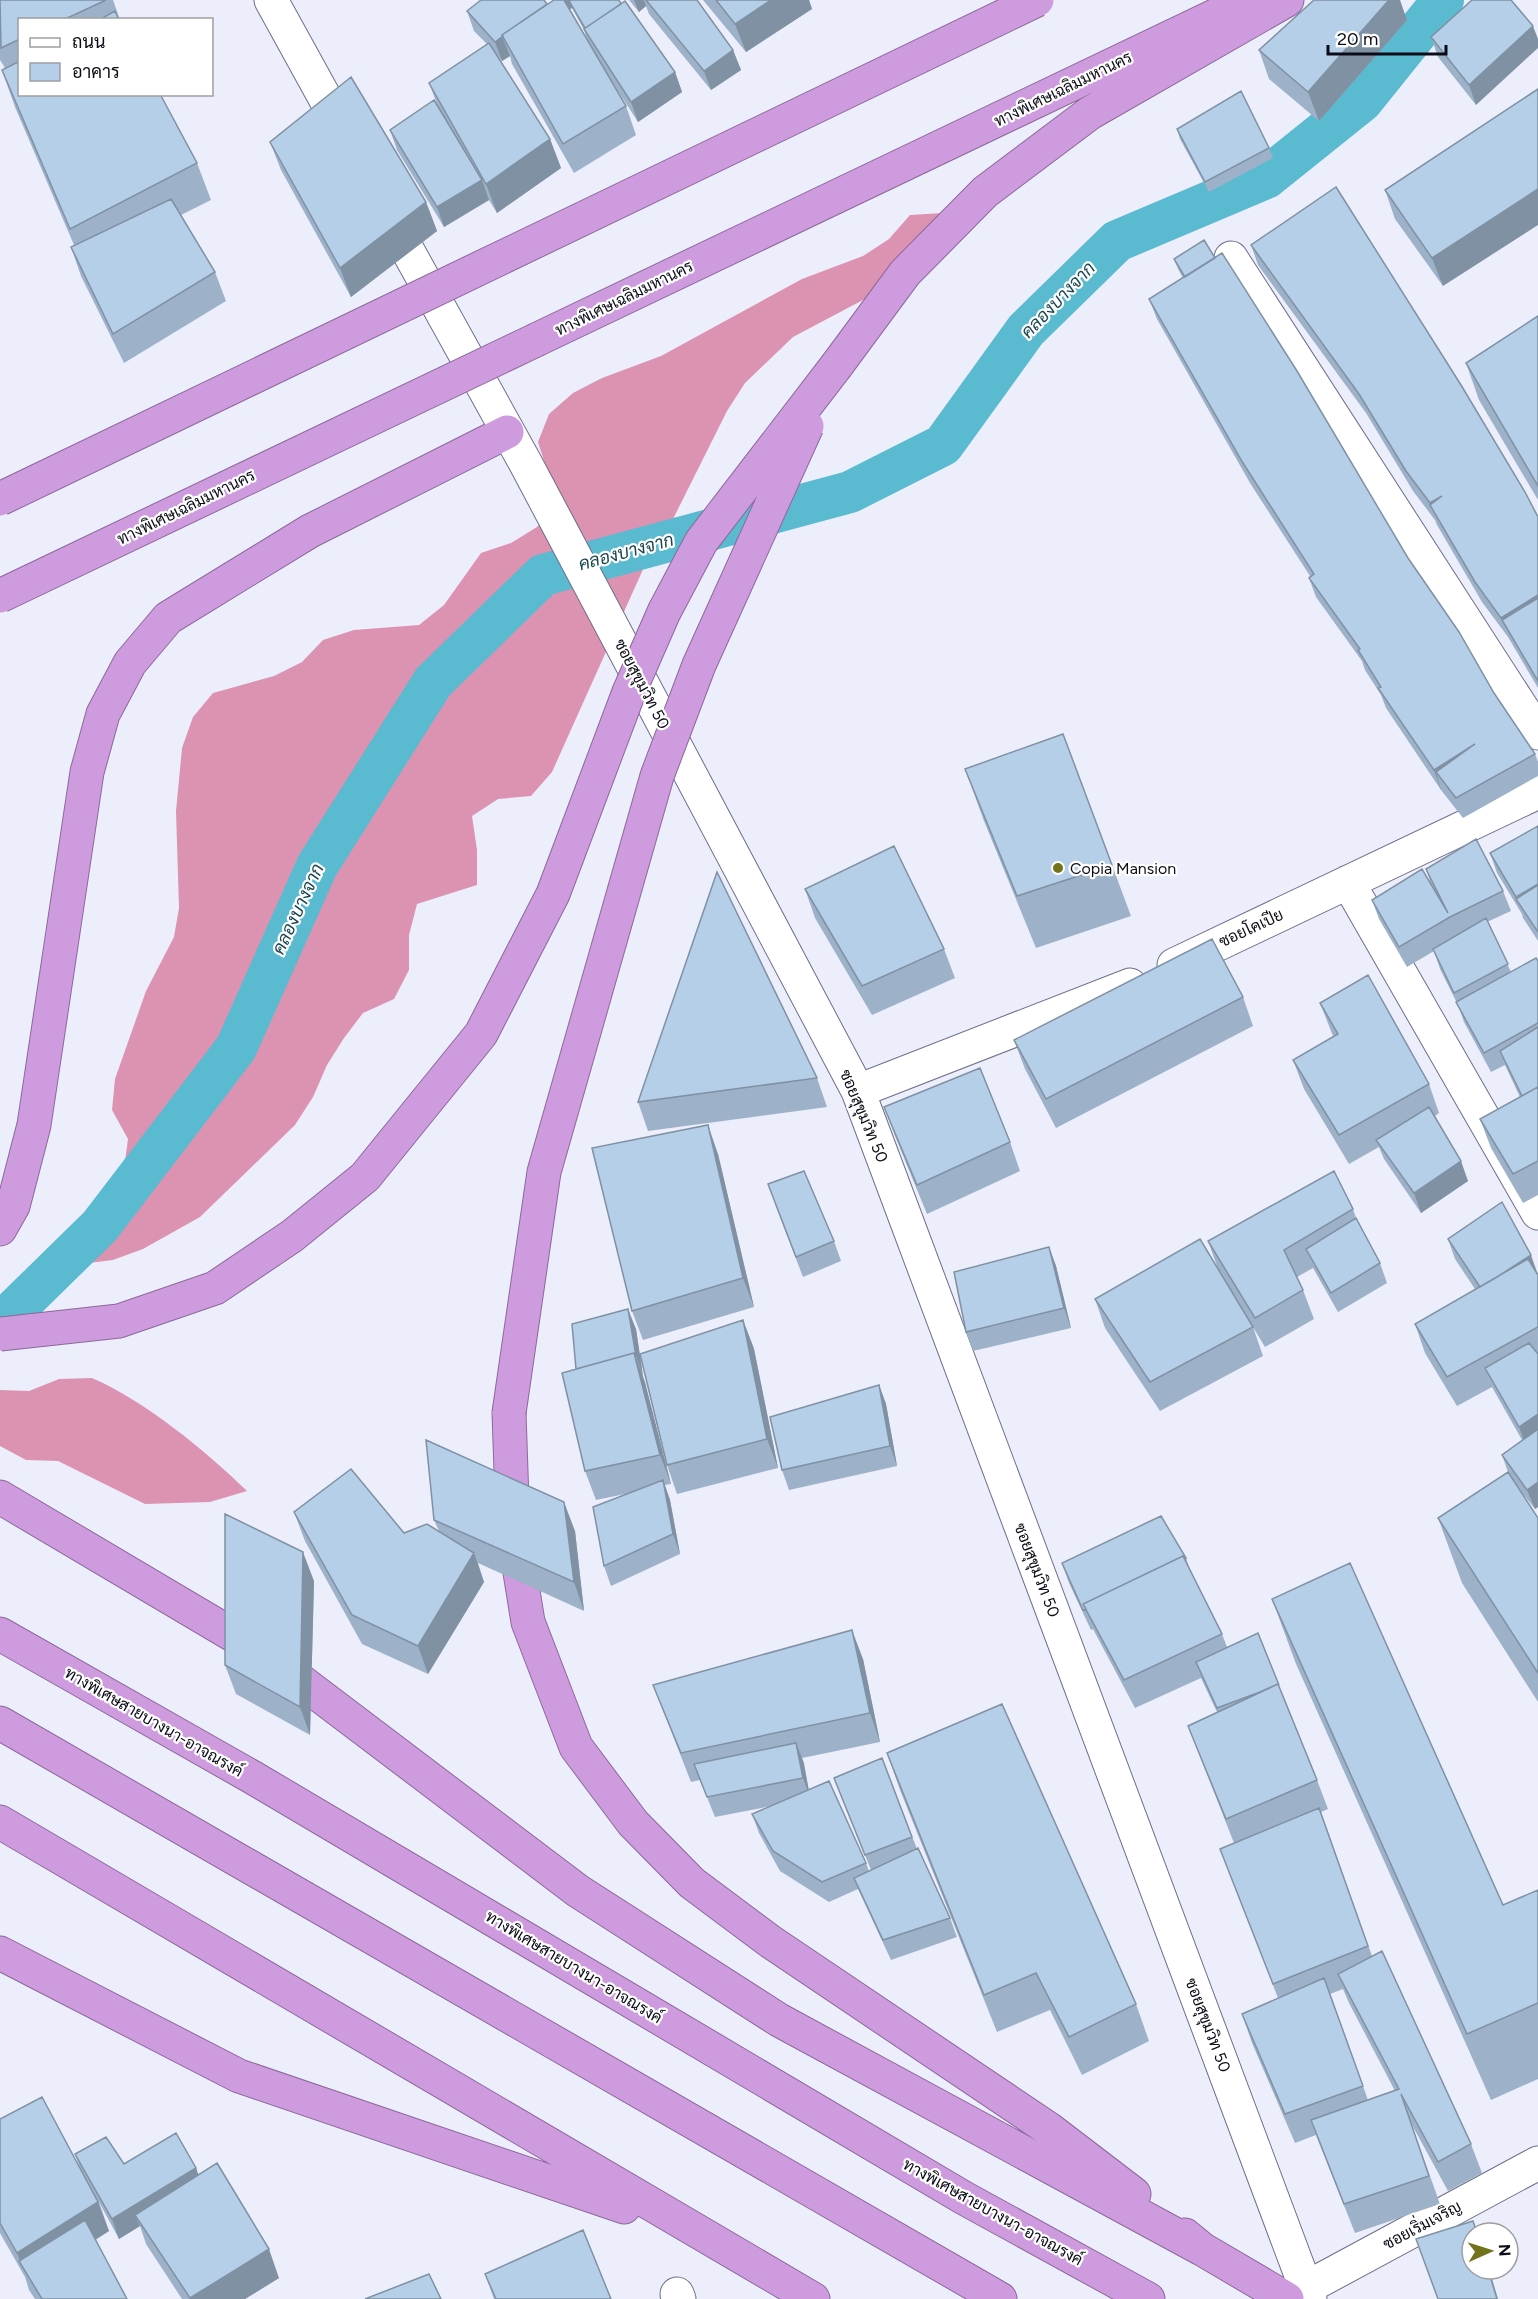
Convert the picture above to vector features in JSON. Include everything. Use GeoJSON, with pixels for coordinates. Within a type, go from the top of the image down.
{"type":"FeatureCollection","features":[{"type":"Feature","properties":{"kind":"highway"},"geometry":{"type":"LineString","coordinates":[[0,499],[1037,0]]}},
{"type":"Feature","properties":{"kind":"highway","name":"ทางพิเศษเฉลิมมหานคร"},"geometry":{"type":"LineString","coordinates":[[0,596],[1248,0]]}},
{"type":"Feature","properties":{"kind":"highway"},"geometry":{"type":"LineString","coordinates":[[0,1334],[119,1321],[215,1288],[292,1236],[365,1177],[481,1034],[553,894],[629,692],[664,612],[701,542],[837,365],[904,273],[986,192],[1090,113],[1287,0]]}},
{"type":"Feature","properties":{"kind":"highway"},"geometry":{"type":"LineString","coordinates":[[837,365],[787,465],[717,623],[657,776],[544,1172],[508,1413],[513,1529],[528,1622],[576,1747],[633,1823],[692,1883],[771,1942],[1049,2129],[1202,2249]]}},
{"type":"Feature","properties":{"kind":"highway"},"geometry":{"type":"LineString","coordinates":[[0,1229],[13,1206],[34,1125],[87,772],[103,714],[130,663],[168,618],[310,531],[507,432]]}},
{"type":"Feature","properties":{"kind":"highway"},"geometry":{"type":"LineString","coordinates":[[0,1497],[265,1654],[578,1891],[779,2020],[1202,2249],[1301,2295]]}},
{"type":"Feature","properties":{"kind":"highway","name":"ทางพิเศษสายบางนา-อาจณรงค์"},"geometry":{"type":"LineString","coordinates":[[0,1634],[262,1783],[964,2198],[1148,2299]]}},
{"type":"Feature","properties":{"kind":"highway"},"geometry":{"type":"LineString","coordinates":[[0,1723],[1000,2299]]}},
{"type":"Feature","properties":{"kind":"highway"},"geometry":{"type":"LineString","coordinates":[[0,1822],[813,2299]]}},
{"type":"Feature","properties":{"kind":"highway"},"geometry":{"type":"LineString","coordinates":[[0,1953],[239,2076],[604,2199],[709,2240]]}},
{"type":"Feature","properties":{"kind":"street","name":"ซอยสุขุมวิท 50"},"geometry":{"type":"LineString","coordinates":[[272,0],[555,518],[858,1091],[1301,2295]]}},
{"type":"Feature","properties":{"kind":"street"},"geometry":{"type":"LineString","coordinates":[[1231,258],[1538,733]]}},
{"type":"Feature","properties":{"kind":"street","name":"ซอยโคเปีย"},"geometry":{"type":"LineString","coordinates":[[858,1091],[1118,991],[1538,792]]}},
{"type":"Feature","properties":{"kind":"street"},"geometry":{"type":"LineString","coordinates":[[1348,882],[1538,1213]]}},
{"type":"Feature","properties":{"kind":"street","name":"ซอยเริ่มเจริญ"},"geometry":{"type":"LineString","coordinates":[[1301,2295],[1538,2163]]}},
{"type":"Feature","properties":{"kind":"shaded area"},"geometry":{"type":"Polygon","coordinates":[[[943,213],[880,291],[793,337],[745,383],[727,411],[668,529],[649,556],[552,772],[531,796],[498,799],[472,816],[477,850],[477,885],[417,904],[409,935],[409,970],[394,999],[363,1013],[327,1065],[313,1097],[295,1125],[200,1217],[143,1249],[113,1260],[81,1264],[124,1169],[128,1139],[112,1110],[115,1079],[146,991],[174,937],[179,908],[176,811],[182,748],[193,717],[213,693],[274,676],[302,662],[323,640],[354,630],[419,625],[444,605],[481,553],[511,543],[537,527],[557,502],[538,442],[549,414],[573,393],[602,378],[661,356],[802,279],[863,256],[889,239],[910,215],[943,213]]]}},
{"type":"Feature","properties":{"kind":"shaded area"},"geometry":{"type":"Polygon","coordinates":[[[92,1378],[154,1413],[213,1460],[247,1491],[210,1502],[145,1504],[58,1461],[26,1460],[0,1446],[0,1390],[29,1391],[59,1379],[92,1378]]]}},
{"type":"Feature","properties":{"kind":"building"},"geometry":{"type":"Polygon","coordinates":[[[0,0],[106,0],[67,18],[18,18],[18,40],[1,48],[0,0]]]}},
{"type":"Feature","properties":{"kind":"building"},"geometry":{"type":"Polygon","coordinates":[[[481,0],[544,0],[547,4],[495,42],[467,11],[481,0]]]}},
{"type":"Feature","properties":{"kind":"building"},"geometry":{"type":"Polygon","coordinates":[[[554,0],[564,0],[626,106],[563,144],[502,35],[554,0]]]}},
{"type":"Feature","properties":{"kind":"building"},"geometry":{"type":"Polygon","coordinates":[[[619,0],[621,4],[585,28],[569,1],[619,0]]]}},
{"type":"Feature","properties":{"kind":"building"},"geometry":{"type":"Polygon","coordinates":[[[646,0],[697,0],[733,50],[704,71],[646,0]]]}},
{"type":"Feature","properties":{"kind":"building"},"geometry":{"type":"Polygon","coordinates":[[[716,0],[771,0],[735,24],[716,0]]]}},
{"type":"Feature","properties":{"kind":"building"},"geometry":{"type":"Polygon","coordinates":[[[1314,0],[1389,0],[1308,92],[1259,50],[1314,0]]]}},
{"type":"Feature","properties":{"kind":"building"},"geometry":{"type":"Polygon","coordinates":[[[1472,0],[1511,0],[1533,26],[1469,85],[1431,37],[1472,0]]]}},
{"type":"Feature","properties":{"kind":"building"},"geometry":{"type":"Polygon","coordinates":[[[625,1],[675,72],[631,102],[584,29],[625,1]]]}},
{"type":"Feature","properties":{"kind":"building"},"geometry":{"type":"Polygon","coordinates":[[[115,11],[118,18],[103,18],[115,11]]]}},
{"type":"Feature","properties":{"kind":"building"},"geometry":{"type":"Polygon","coordinates":[[[489,43],[550,139],[486,184],[429,83],[489,43]]]}},
{"type":"Feature","properties":{"kind":"building"},"geometry":{"type":"Polygon","coordinates":[[[18,62],[18,96],[161,96],[197,163],[70,229],[2,70],[18,62]]]}},
{"type":"Feature","properties":{"kind":"building"},"geometry":{"type":"Polygon","coordinates":[[[351,77],[426,202],[340,268],[270,142],[351,77]]]}},
{"type":"Feature","properties":{"kind":"building"},"geometry":{"type":"Polygon","coordinates":[[[1538,89],[1538,189],[1432,258],[1385,190],[1538,89]]]}},
{"type":"Feature","properties":{"kind":"building"},"geometry":{"type":"Polygon","coordinates":[[[1241,91],[1269,148],[1205,182],[1177,129],[1241,91]]]}},
{"type":"Feature","properties":{"kind":"building"},"geometry":{"type":"Polygon","coordinates":[[[434,100],[482,180],[437,207],[390,130],[434,100]]]}},
{"type":"Feature","properties":{"kind":"building"},"geometry":{"type":"Polygon","coordinates":[[[1336,187],[1461,385],[1538,517],[1538,595],[1501,618],[1475,582],[1430,505],[1442,496],[1430,503],[1406,471],[1359,394],[1251,245],[1336,187]]]}},
{"type":"Feature","properties":{"kind":"building"},"geometry":{"type":"Polygon","coordinates":[[[171,199],[215,272],[113,334],[71,247],[171,199]]]}},
{"type":"Feature","properties":{"kind":"building"},"geometry":{"type":"Polygon","coordinates":[[[1204,240],[1215,258],[1185,277],[1174,259],[1204,240]]]}},
{"type":"Feature","properties":{"kind":"building"},"geometry":{"type":"Polygon","coordinates":[[[1222,253],[1297,371],[1408,558],[1459,632],[1494,693],[1535,754],[1456,798],[1436,772],[1475,744],[1434,770],[1378,688],[1381,687],[1358,650],[1360,649],[1309,578],[1314,574],[1243,463],[1149,299],[1222,253]]]}},
{"type":"Feature","properties":{"kind":"building"},"geometry":{"type":"Polygon","coordinates":[[[1538,316],[1538,486],[1466,363],[1538,316]]]}},
{"type":"Feature","properties":{"kind":"building"},"geometry":{"type":"Polygon","coordinates":[[[1538,598],[1538,681],[1502,620],[1538,598]]]}},
{"type":"Feature","properties":{"kind":"building"},"geometry":{"type":"Polygon","coordinates":[[[1063,734],[1112,865],[1017,896],[965,769],[1063,734]]]}},
{"type":"Feature","properties":{"kind":"building"},"geometry":{"type":"Polygon","coordinates":[[[1538,826],[1538,884],[1516,897],[1490,853],[1538,826]]]}},
{"type":"Feature","properties":{"kind":"building"},"geometry":{"type":"Polygon","coordinates":[[[1476,839],[1503,891],[1450,917],[1399,947],[1372,900],[1422,869],[1448,913],[1426,869],[1476,839]]]}},
{"type":"Feature","properties":{"kind":"building"},"geometry":{"type":"Polygon","coordinates":[[[894,846],[944,949],[862,986],[805,889],[894,846]]]}},
{"type":"Feature","properties":{"kind":"building"},"geometry":{"type":"Polygon","coordinates":[[[717,872],[817,1078],[638,1102],[717,872]]]}},
{"type":"Feature","properties":{"kind":"building"},"geometry":{"type":"Polygon","coordinates":[[[1538,885],[1538,932],[1516,899],[1538,885]]]}},
{"type":"Feature","properties":{"kind":"building"},"geometry":{"type":"Polygon","coordinates":[[[1486,918],[1508,964],[1454,993],[1433,949],[1486,918]]]}},
{"type":"Feature","properties":{"kind":"building"},"geometry":{"type":"Polygon","coordinates":[[[1212,939],[1243,997],[1046,1099],[1014,1040],[1212,939]]]}},
{"type":"Feature","properties":{"kind":"building"},"geometry":{"type":"Polygon","coordinates":[[[1536,958],[1538,961],[1538,1023],[1484,1053],[1456,1002],[1536,958]]]}},
{"type":"Feature","properties":{"kind":"building"},"geometry":{"type":"Polygon","coordinates":[[[1368,975],[1429,1084],[1339,1135],[1293,1060],[1338,1034],[1320,1003],[1368,975]]]}},
{"type":"Feature","properties":{"kind":"building"},"geometry":{"type":"Polygon","coordinates":[[[1538,1027],[1538,1087],[1522,1096],[1500,1051],[1538,1027]]]}},
{"type":"Feature","properties":{"kind":"building"},"geometry":{"type":"Polygon","coordinates":[[[980,1068],[1010,1142],[917,1185],[884,1107],[980,1068]]]}},
{"type":"Feature","properties":{"kind":"building"},"geometry":{"type":"Polygon","coordinates":[[[1538,1087],[1538,1161],[1513,1174],[1480,1119],[1538,1087]]]}},
{"type":"Feature","properties":{"kind":"building"},"geometry":{"type":"Polygon","coordinates":[[[1429,1107],[1461,1161],[1414,1193],[1376,1140],[1429,1107]]]}},
{"type":"Feature","properties":{"kind":"building"},"geometry":{"type":"Polygon","coordinates":[[[708,1125],[743,1278],[632,1311],[592,1148],[708,1125]]]}},
{"type":"Feature","properties":{"kind":"building"},"geometry":{"type":"Polygon","coordinates":[[[804,1171],[834,1241],[796,1257],[768,1184],[804,1171]]]}},
{"type":"Feature","properties":{"kind":"building"},"geometry":{"type":"Polygon","coordinates":[[[1334,1171],[1353,1209],[1284,1250],[1303,1290],[1255,1318],[1208,1241],[1334,1171]]]}},
{"type":"Feature","properties":{"kind":"building"},"geometry":{"type":"Polygon","coordinates":[[[1502,1202],[1531,1255],[1480,1287],[1448,1239],[1502,1202]]]}},
{"type":"Feature","properties":{"kind":"building"},"geometry":{"type":"Polygon","coordinates":[[[1356,1218],[1380,1263],[1331,1293],[1306,1249],[1356,1218]]]}},
{"type":"Feature","properties":{"kind":"building"},"geometry":{"type":"Polygon","coordinates":[[[1200,1239],[1253,1327],[1150,1382],[1095,1299],[1200,1239]]]}},
{"type":"Feature","properties":{"kind":"building"},"geometry":{"type":"Polygon","coordinates":[[[1049,1247],[1064,1308],[966,1332],[954,1272],[1049,1247]]]}},
{"type":"Feature","properties":{"kind":"building"},"geometry":{"type":"Polygon","coordinates":[[[1528,1259],[1538,1275],[1538,1327],[1447,1377],[1415,1324],[1528,1259]]]}},
{"type":"Feature","properties":{"kind":"building"},"geometry":{"type":"Polygon","coordinates":[[[628,1309],[636,1356],[634,1353],[576,1369],[572,1324],[628,1309]]]}},
{"type":"Feature","properties":{"kind":"building"},"geometry":{"type":"Polygon","coordinates":[[[743,1320],[767,1439],[667,1465],[640,1354],[743,1320]]]}},
{"type":"Feature","properties":{"kind":"building"},"geometry":{"type":"Polygon","coordinates":[[[1529,1343],[1538,1354],[1538,1414],[1519,1427],[1485,1368],[1529,1343]]]}},
{"type":"Feature","properties":{"kind":"building"},"geometry":{"type":"Polygon","coordinates":[[[634,1353],[660,1455],[585,1471],[562,1373],[634,1353]]]}},
{"type":"Feature","properties":{"kind":"building"},"geometry":{"type":"Polygon","coordinates":[[[879,1385],[890,1446],[782,1470],[770,1417],[879,1385]]]}},
{"type":"Feature","properties":{"kind":"building"},"geometry":{"type":"Polygon","coordinates":[[[1538,1429],[1538,1482],[1527,1490],[1502,1455],[1538,1429]]]}},
{"type":"Feature","properties":{"kind":"building"},"geometry":{"type":"Polygon","coordinates":[[[426,1440],[564,1502],[574,1582],[434,1520],[426,1440]]]}},
{"type":"Feature","properties":{"kind":"building"},"geometry":{"type":"Polygon","coordinates":[[[351,1469],[404,1533],[427,1524],[474,1553],[418,1646],[352,1615],[294,1512],[351,1469]]]}},
{"type":"Feature","properties":{"kind":"building"},"geometry":{"type":"Polygon","coordinates":[[[1508,1472],[1538,1518],[1538,1673],[1438,1518],[1508,1472]]]}},
{"type":"Feature","properties":{"kind":"building"},"geometry":{"type":"Polygon","coordinates":[[[663,1480],[673,1534],[604,1566],[593,1507],[663,1480]]]}},
{"type":"Feature","properties":{"kind":"building"},"geometry":{"type":"Polygon","coordinates":[[[225,1514],[303,1552],[300,1707],[225,1665],[225,1514]]]}},
{"type":"Feature","properties":{"kind":"building"},"geometry":{"type":"Polygon","coordinates":[[[1161,1516],[1186,1558],[1183,1556],[1083,1604],[1086,1609],[1083,1610],[1062,1563],[1161,1516]]]}},
{"type":"Feature","properties":{"kind":"building"},"geometry":{"type":"Polygon","coordinates":[[[1183,1556],[1222,1634],[1124,1680],[1083,1604],[1183,1556]]]}},
{"type":"Feature","properties":{"kind":"building"},"geometry":{"type":"Polygon","coordinates":[[[1350,1563],[1503,1905],[1538,1890],[1538,2003],[1467,2034],[1272,1599],[1350,1563]]]}},
{"type":"Feature","properties":{"kind":"building"},"geometry":{"type":"Polygon","coordinates":[[[852,1630],[870,1713],[681,1753],[653,1685],[852,1630]]]}},
{"type":"Feature","properties":{"kind":"building"},"geometry":{"type":"Polygon","coordinates":[[[1258,1633],[1279,1685],[1217,1708],[1196,1662],[1258,1633]]]}},
{"type":"Feature","properties":{"kind":"building"},"geometry":{"type":"Polygon","coordinates":[[[1278,1684],[1317,1780],[1226,1819],[1188,1726],[1278,1684]]]}},
{"type":"Feature","properties":{"kind":"building"},"geometry":{"type":"Polygon","coordinates":[[[1002,1704],[1136,2004],[1069,2037],[1036,1973],[984,1995],[887,1753],[1002,1704]]]}},
{"type":"Feature","properties":{"kind":"building"},"geometry":{"type":"Polygon","coordinates":[[[796,1743],[803,1778],[707,1797],[694,1764],[796,1743]]]}},
{"type":"Feature","properties":{"kind":"building"},"geometry":{"type":"Polygon","coordinates":[[[882,1758],[912,1837],[865,1855],[834,1778],[882,1758]]]}},
{"type":"Feature","properties":{"kind":"building"},"geometry":{"type":"Polygon","coordinates":[[[829,1781],[866,1863],[822,1882],[773,1851],[752,1814],[829,1781]]]}},
{"type":"Feature","properties":{"kind":"building"},"geometry":{"type":"Polygon","coordinates":[[[1319,1808],[1368,1946],[1273,1984],[1220,1849],[1319,1808]]]}},
{"type":"Feature","properties":{"kind":"building"},"geometry":{"type":"Polygon","coordinates":[[[918,1848],[950,1918],[883,1940],[854,1878],[918,1848]]]}},
{"type":"Feature","properties":{"kind":"building"},"geometry":{"type":"Polygon","coordinates":[[[1382,1951],[1471,2144],[1438,2162],[1401,2094],[1429,2176],[1344,2204],[1311,2120],[1399,2089],[1338,1974],[1382,1951]]]}},
{"type":"Feature","properties":{"kind":"building"},"geometry":{"type":"Polygon","coordinates":[[[1324,1978],[1363,2086],[1285,2114],[1242,2014],[1324,1978]]]}},
{"type":"Feature","properties":{"kind":"building"},"geometry":{"type":"Polygon","coordinates":[[[42,2097],[98,2202],[17,2253],[0,2223],[0,2119],[42,2097]]]}},
{"type":"Feature","properties":{"kind":"building"},"geometry":{"type":"Polygon","coordinates":[[[176,2133],[196,2168],[112,2219],[75,2154],[106,2137],[124,2164],[176,2133]]]}},
{"type":"Feature","properties":{"kind":"building"},"geometry":{"type":"Polygon","coordinates":[[[217,2163],[269,2249],[190,2298],[135,2215],[217,2163]]]}},
{"type":"Feature","properties":{"kind":"building"},"geometry":{"type":"Polygon","coordinates":[[[85,2220],[127,2299],[42,2299],[19,2261],[85,2220]]]}},
{"type":"Feature","properties":{"kind":"building"},"geometry":{"type":"Polygon","coordinates":[[[1460,2225],[1460,2281],[1492,2281],[1497,2299],[1438,2299],[1416,2239],[1460,2225]]]}},
{"type":"Feature","properties":{"kind":"building"},"geometry":{"type":"Polygon","coordinates":[[[583,2230],[611,2299],[496,2299],[485,2274],[583,2230]]]}},
{"type":"Feature","properties":{"kind":"building"},"geometry":{"type":"Polygon","coordinates":[[[429,2274],[441,2299],[365,2299],[429,2274]]]}},
{"type":"Feature","properties":{"kind":"waterway","name":"คลองบางจาก"},"geometry":{"type":"LineString","coordinates":[[0,1324],[100,1226],[236,1048],[317,866],[433,682],[543,575],[850,492],[943,445],[1026,330],[1117,241],[1266,178],[1362,101],[1443,0]]}},
{"type":"Feature","properties":{"kind":"place","name":"Copia Mansion"},"geometry":{"type":"Point","coordinates":[1058,868]}}]}
